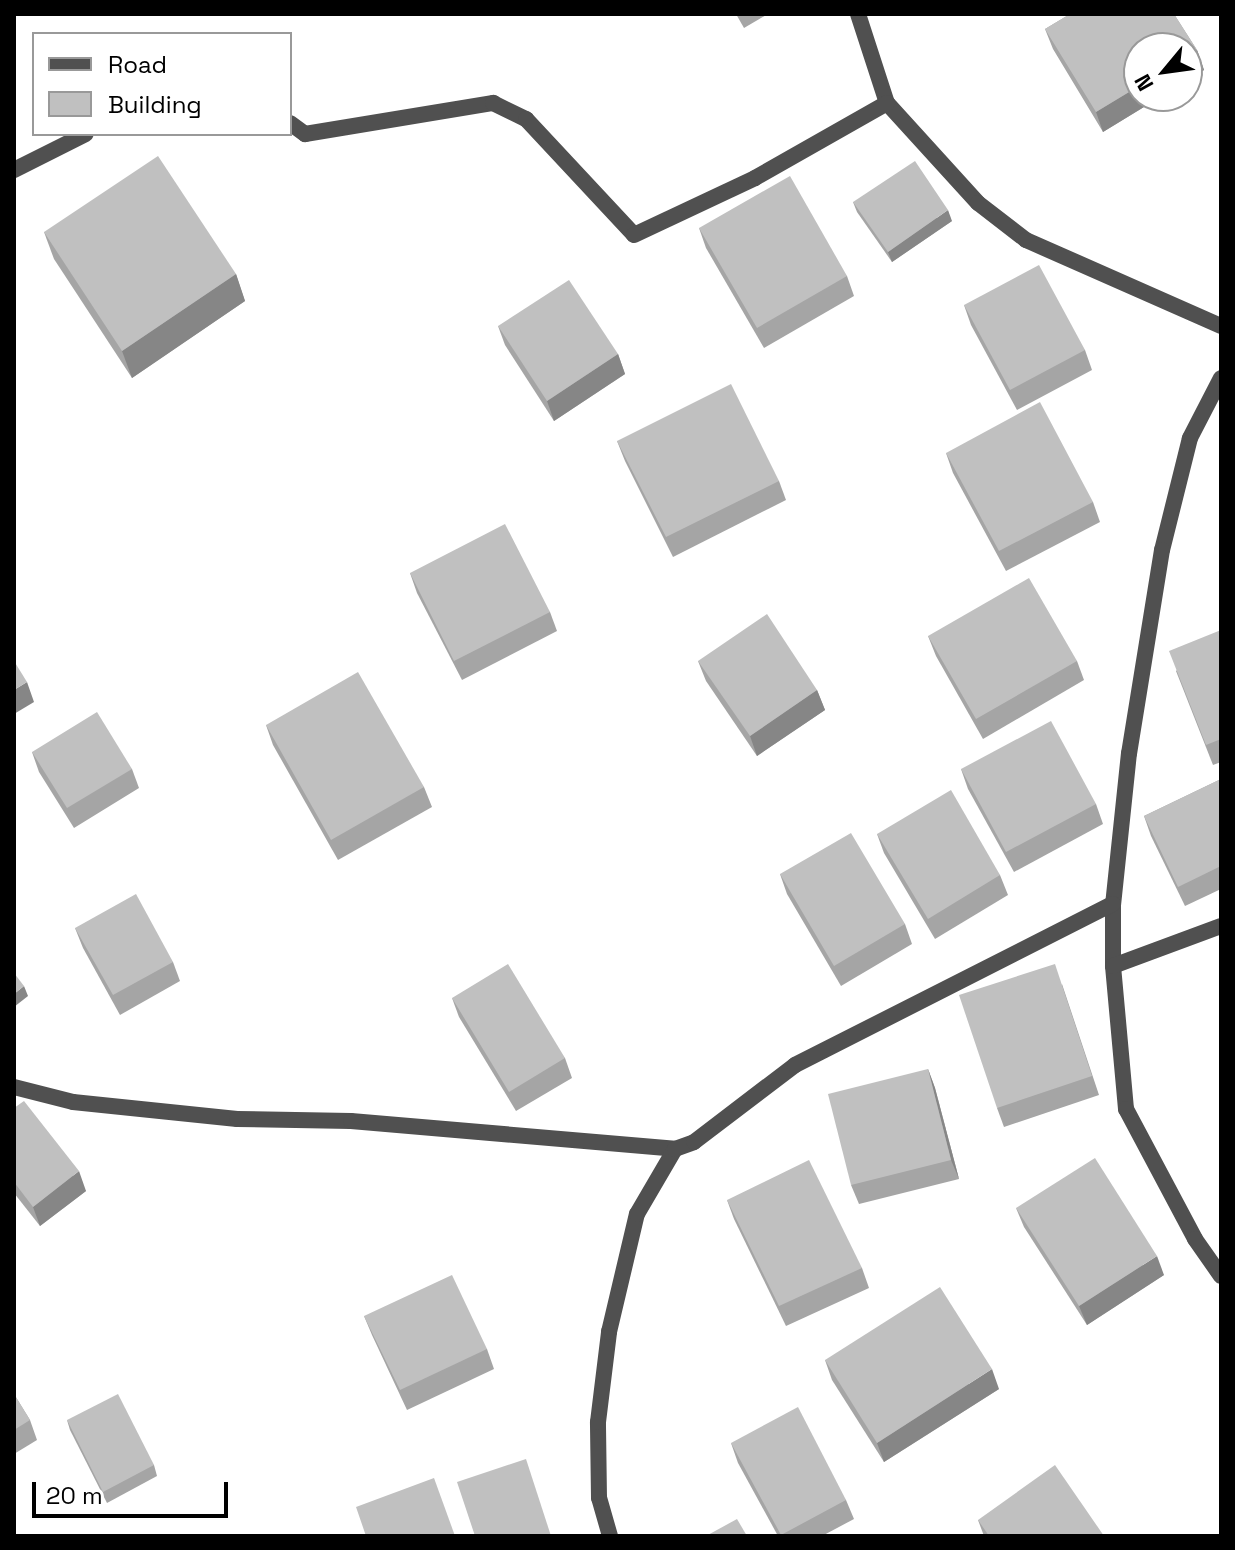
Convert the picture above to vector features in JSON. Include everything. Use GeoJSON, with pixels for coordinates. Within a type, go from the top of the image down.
{"type":"FeatureCollection","features":[{"type":"Feature","properties":{"kind":"street"},"geometry":{"type":"LineString","coordinates":[[858,14],[887,103],[978,203],[1026,240],[1221,326]]}},
{"type":"Feature","properties":{"kind":"street"},"geometry":{"type":"LineString","coordinates":[[292,124],[305,134],[493,103],[526,119],[634,235],[755,178],[887,103]]}},
{"type":"Feature","properties":{"kind":"street"},"geometry":{"type":"LineString","coordinates":[[14,170],[82,136]]}},
{"type":"Feature","properties":{"kind":"street"},"geometry":{"type":"LineString","coordinates":[[1221,378],[1190,438],[1162,550],[1129,753],[1113,904],[1113,966],[1126,1109],[1195,1239],[1221,1276]]}},
{"type":"Feature","properties":{"kind":"street"},"geometry":{"type":"LineString","coordinates":[[14,1087],[73,1102],[237,1119],[351,1121],[675,1149],[694,1142],[795,1065],[1113,904]]}},
{"type":"Feature","properties":{"kind":"street"},"geometry":{"type":"LineString","coordinates":[[1113,966],[1221,926]]}},
{"type":"Feature","properties":{"kind":"street"},"geometry":{"type":"LineString","coordinates":[[610,1536],[599,1498],[598,1422],[609,1332],[637,1214],[675,1149]]}},
{"type":"Feature","properties":{"kind":"building"},"geometry":{"type":"Polygon","coordinates":[[[1070,14],[1174,14],[1186,32],[1123,32],[1123,96],[1096,112],[1045,29],[1070,14]]]}},
{"type":"Feature","properties":{"kind":"building"},"geometry":{"type":"Polygon","coordinates":[[[158,156],[236,274],[122,351],[44,232],[158,156]]]}},
{"type":"Feature","properties":{"kind":"building"},"geometry":{"type":"Polygon","coordinates":[[[915,161],[948,210],[888,252],[853,202],[915,161]]]}},
{"type":"Feature","properties":{"kind":"building"},"geometry":{"type":"Polygon","coordinates":[[[790,176],[847,276],[757,328],[699,228],[790,176]]]}},
{"type":"Feature","properties":{"kind":"building"},"geometry":{"type":"Polygon","coordinates":[[[1039,265],[1085,350],[1010,390],[964,305],[1039,265]]]}},
{"type":"Feature","properties":{"kind":"building"},"geometry":{"type":"Polygon","coordinates":[[[569,280],[618,354],[547,401],[498,326],[569,280]]]}},
{"type":"Feature","properties":{"kind":"building"},"geometry":{"type":"Polygon","coordinates":[[[731,384],[779,481],[666,537],[617,441],[731,384]]]}},
{"type":"Feature","properties":{"kind":"building"},"geometry":{"type":"Polygon","coordinates":[[[1040,402],[1093,502],[999,551],[946,453],[1040,402]]]}},
{"type":"Feature","properties":{"kind":"building"},"geometry":{"type":"Polygon","coordinates":[[[505,524],[550,612],[454,661],[410,573],[505,524]]]}},
{"type":"Feature","properties":{"kind":"building"},"geometry":{"type":"Polygon","coordinates":[[[1029,578],[1077,661],[976,719],[928,636],[1029,578]]]}},
{"type":"Feature","properties":{"kind":"building"},"geometry":{"type":"Polygon","coordinates":[[[767,614],[817,690],[750,736],[698,661],[767,614]]]}},
{"type":"Feature","properties":{"kind":"building"},"geometry":{"type":"Polygon","coordinates":[[[1221,630],[1221,739],[1206,745],[1169,651],[1221,630]]]}},
{"type":"Feature","properties":{"kind":"building"},"geometry":{"type":"Polygon","coordinates":[[[14,661],[27,682],[14,690],[14,661]]]}},
{"type":"Feature","properties":{"kind":"building"},"geometry":{"type":"Polygon","coordinates":[[[358,672],[424,787],[331,840],[266,725],[358,672]]]}},
{"type":"Feature","properties":{"kind":"building"},"geometry":{"type":"Polygon","coordinates":[[[97,712],[132,769],[67,808],[32,752],[97,712]]]}},
{"type":"Feature","properties":{"kind":"building"},"geometry":{"type":"Polygon","coordinates":[[[1051,721],[1096,804],[1006,852],[961,769],[1051,721]]]}},
{"type":"Feature","properties":{"kind":"building"},"geometry":{"type":"Polygon","coordinates":[[[1221,779],[1221,866],[1178,887],[1144,816],[1221,779]]]}},
{"type":"Feature","properties":{"kind":"building"},"geometry":{"type":"Polygon","coordinates":[[[951,790],[1000,875],[928,919],[877,834],[951,790]]]}},
{"type":"Feature","properties":{"kind":"building"},"geometry":{"type":"Polygon","coordinates":[[[851,833],[905,924],[834,966],[780,874],[851,833]]]}},
{"type":"Feature","properties":{"kind":"building"},"geometry":{"type":"Polygon","coordinates":[[[136,894],[173,962],[113,995],[75,928],[136,894]]]}},
{"type":"Feature","properties":{"kind":"building"},"geometry":{"type":"Polygon","coordinates":[[[508,964],[565,1058],[509,1092],[452,998],[508,964]]]}},
{"type":"Feature","properties":{"kind":"building"},"geometry":{"type":"Polygon","coordinates":[[[1055,964],[1092,1076],[997,1108],[959,995],[1055,964]]]}},
{"type":"Feature","properties":{"kind":"building"},"geometry":{"type":"Polygon","coordinates":[[[14,973],[24,986],[14,994],[14,973]]]}},
{"type":"Feature","properties":{"kind":"building"},"geometry":{"type":"Polygon","coordinates":[[[928,1069],[951,1160],[851,1185],[828,1094],[928,1069]]]}},
{"type":"Feature","properties":{"kind":"building"},"geometry":{"type":"Polygon","coordinates":[[[24,1101],[79,1171],[33,1207],[14,1182],[14,1108],[24,1101]]]}},
{"type":"Feature","properties":{"kind":"building"},"geometry":{"type":"Polygon","coordinates":[[[1095,1158],[1157,1256],[1079,1306],[1016,1208],[1095,1158]]]}},
{"type":"Feature","properties":{"kind":"building"},"geometry":{"type":"Polygon","coordinates":[[[809,1160],[862,1268],[779,1306],[727,1200],[809,1160]]]}},
{"type":"Feature","properties":{"kind":"building"},"geometry":{"type":"Polygon","coordinates":[[[452,1275],[487,1349],[400,1390],[364,1316],[452,1275]]]}},
{"type":"Feature","properties":{"kind":"building"},"geometry":{"type":"Polygon","coordinates":[[[940,1287],[992,1369],[877,1443],[825,1360],[940,1287]]]}},
{"type":"Feature","properties":{"kind":"building"},"geometry":{"type":"Polygon","coordinates":[[[14,1394],[30,1420],[14,1430],[14,1394]]]}},
{"type":"Feature","properties":{"kind":"building"},"geometry":{"type":"Polygon","coordinates":[[[118,1394],[154,1465],[103,1492],[67,1420],[118,1394]]]}},
{"type":"Feature","properties":{"kind":"building"},"geometry":{"type":"Polygon","coordinates":[[[798,1407],[846,1500],[781,1535],[731,1443],[798,1407]]]}},
{"type":"Feature","properties":{"kind":"building"},"geometry":{"type":"Polygon","coordinates":[[[526,1459],[551,1536],[475,1536],[457,1482],[526,1459]]]}},
{"type":"Feature","properties":{"kind":"building"},"geometry":{"type":"Polygon","coordinates":[[[1055,1465],[1104,1536],[989,1536],[978,1520],[1055,1465]]]}},
{"type":"Feature","properties":{"kind":"building"},"geometry":{"type":"Polygon","coordinates":[[[434,1478],[455,1536],[366,1536],[356,1507],[434,1478]]]}},
{"type":"Feature","properties":{"kind":"building"},"geometry":{"type":"Polygon","coordinates":[[[737,1519],[747,1536],[706,1536],[737,1519]]]}}]}
